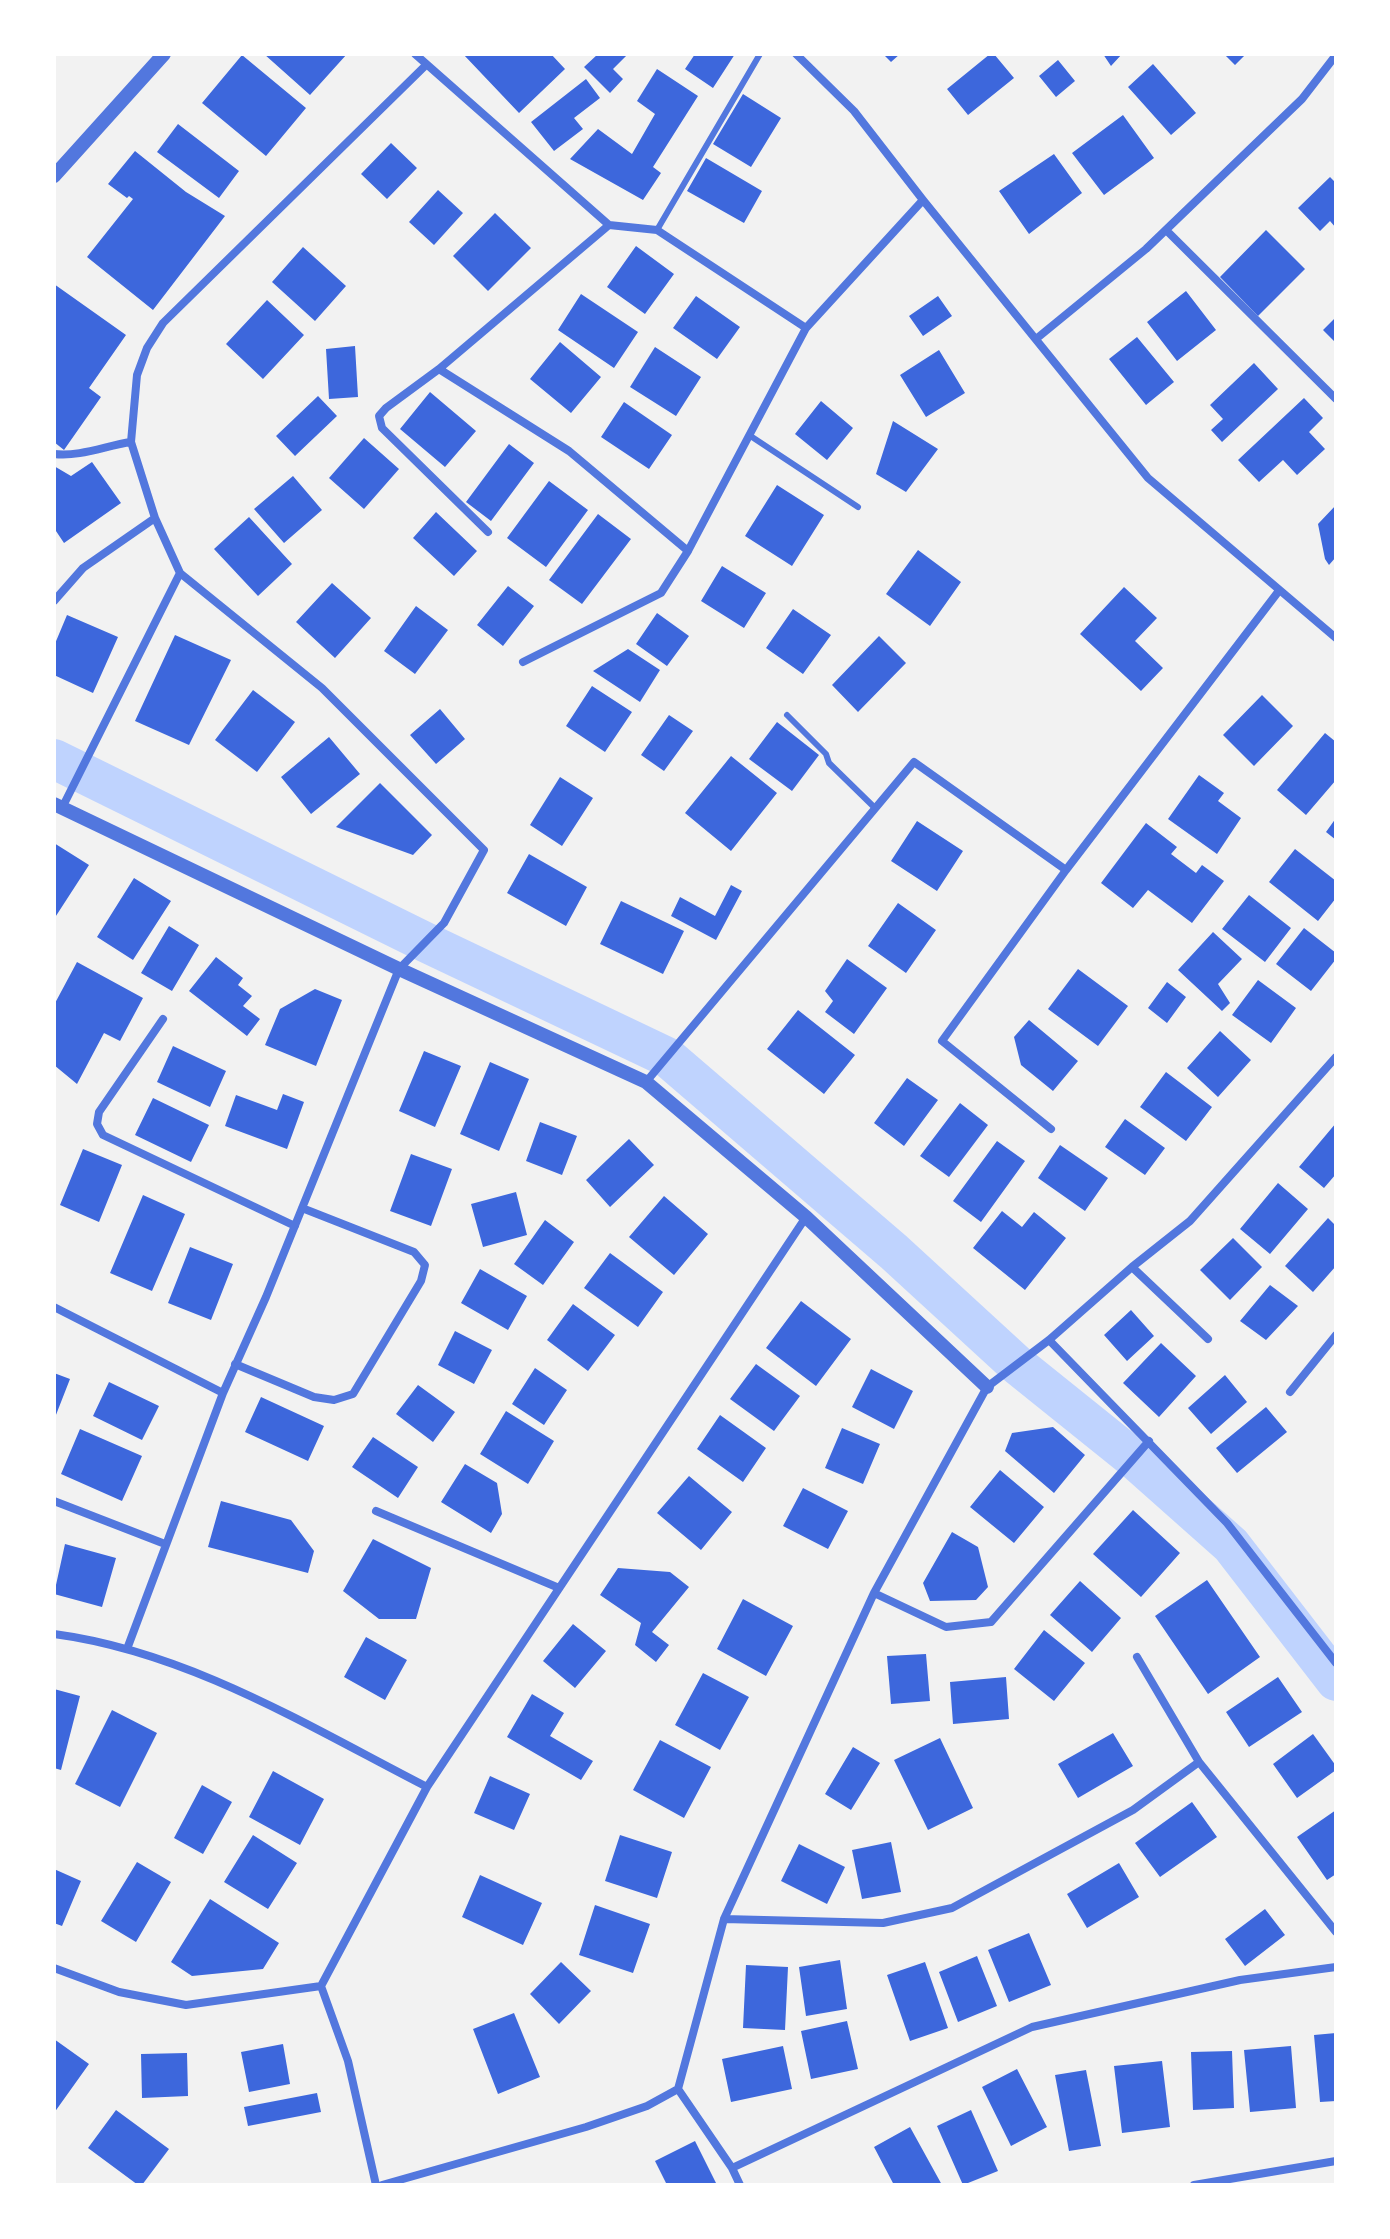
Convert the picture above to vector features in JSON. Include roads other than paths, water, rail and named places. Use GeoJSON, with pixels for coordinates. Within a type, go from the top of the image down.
{"type":"FeatureCollection","features":[{"type":"Feature","properties":{"kind":"street"},"geometry":{"type":"LineString","coordinates":[[54,176],[164,54]]}},
{"type":"Feature","properties":{"kind":"street"},"geometry":{"type":"LineString","coordinates":[[415,54],[609,225],[657,230],[806,328]]}},
{"type":"Feature","properties":{"kind":"street"},"geometry":{"type":"LineString","coordinates":[[796,54],[854,111],[1148,478],[1278,592],[1336,638]]}},
{"type":"Feature","properties":{"kind":"street"},"geometry":{"type":"LineString","coordinates":[[1036,339],[1146,249],[1302,99],[1336,55]]}},
{"type":"Feature","properties":{"kind":"street"},"geometry":{"type":"LineString","coordinates":[[127,1649],[223,1393],[295,1226],[399,969],[444,923],[484,850],[322,688],[180,573],[155,518],[131,442],[137,375],[147,348],[163,323],[426,65]]}},
{"type":"Feature","properties":{"kind":"street"},"geometry":{"type":"LineString","coordinates":[[523,662],[661,593],[688,551],[806,328],[923,200]]}},
{"type":"Feature","properties":{"kind":"street"},"geometry":{"type":"LineString","coordinates":[[488,532],[382,428],[379,416],[609,225]]}},
{"type":"Feature","properties":{"kind":"street"},"geometry":{"type":"LineString","coordinates":[[1166,230],[1336,399]]}},
{"type":"Feature","properties":{"kind":"street"},"geometry":{"type":"LineString","coordinates":[[439,369],[569,451],[688,551]]}},
{"type":"Feature","properties":{"kind":"street"},"geometry":{"type":"LineString","coordinates":[[54,454],[71,456],[131,442]]}},
{"type":"Feature","properties":{"kind":"street"},"geometry":{"type":"LineString","coordinates":[[54,601],[83,568],[155,518]]}},
{"type":"Feature","properties":{"kind":"street"},"geometry":{"type":"LineString","coordinates":[[180,573],[58,806],[399,969],[646,1082],[806,1217],[987,1387]]}},
{"type":"Feature","properties":{"kind":"street"},"geometry":{"type":"LineString","coordinates":[[1051,1129],[942,1041],[1066,870],[1278,592]]}},
{"type":"Feature","properties":{"kind":"street"},"geometry":{"type":"LineString","coordinates":[[646,1082],[914,762],[1066,870]]}},
{"type":"Feature","properties":{"kind":"street"},"geometry":{"type":"LineString","coordinates":[[163,1019],[99,1112],[97,1124],[103,1135],[295,1226]]}},
{"type":"Feature","properties":{"kind":"street"},"geometry":{"type":"LineString","coordinates":[[382,2185],[586,2127],[647,2106],[678,2089],[724,1919],[874,1593],[987,1387],[1049,1340],[1190,1221],[1336,1057]]}},
{"type":"Feature","properties":{"kind":"street"},"geometry":{"type":"LineString","coordinates":[[235,1364],[314,1397],[334,1400],[353,1394],[421,1281],[425,1265],[414,1252],[302,1208]]}},
{"type":"Feature","properties":{"kind":"street"},"geometry":{"type":"LineString","coordinates":[[376,2185],[348,2061],[321,1986],[427,1787],[806,1217]]}},
{"type":"Feature","properties":{"kind":"street"},"geometry":{"type":"LineString","coordinates":[[1132,1267],[1208,1339]]}},
{"type":"Feature","properties":{"kind":"street"},"geometry":{"type":"LineString","coordinates":[[54,1307],[223,1393]]}},
{"type":"Feature","properties":{"kind":"street"},"geometry":{"type":"LineString","coordinates":[[1290,1392],[1336,1335]]}},
{"type":"Feature","properties":{"kind":"street"},"geometry":{"type":"LineString","coordinates":[[1049,1340],[1227,1523],[1336,1663]]}},
{"type":"Feature","properties":{"kind":"street"},"geometry":{"type":"LineString","coordinates":[[874,1593],[946,1627],[991,1622],[1149,1441]]}},
{"type":"Feature","properties":{"kind":"street"},"geometry":{"type":"LineString","coordinates":[[54,1501],[165,1544]]}},
{"type":"Feature","properties":{"kind":"street"},"geometry":{"type":"LineString","coordinates":[[376,1511],[559,1588]]}},
{"type":"Feature","properties":{"kind":"street"},"geometry":{"type":"LineString","coordinates":[[54,1634],[127,1649],[215,1679],[427,1787]]}},
{"type":"Feature","properties":{"kind":"street"},"geometry":{"type":"LineString","coordinates":[[1137,1657],[1199,1762],[1336,1932]]}},
{"type":"Feature","properties":{"kind":"street"},"geometry":{"type":"LineString","coordinates":[[724,1919],[883,1923],[952,1908],[1133,1810],[1199,1762]]}},
{"type":"Feature","properties":{"kind":"street"},"geometry":{"type":"LineString","coordinates":[[732,2168],[1032,2027],[1240,1980],[1336,1967]]}},
{"type":"Feature","properties":{"kind":"street"},"geometry":{"type":"LineString","coordinates":[[54,1968],[119,1992],[186,2005],[321,1986]]}},
{"type":"Feature","properties":{"kind":"street"},"geometry":{"type":"LineString","coordinates":[[678,2089],[732,2168],[740,2185]]}},
{"type":"Feature","properties":{"kind":"street"},"geometry":{"type":"LineString","coordinates":[[1194,2185],[1336,2161]]}},
{"type":"Feature","properties":{"kind":"lane"},"geometry":{"type":"LineString","coordinates":[[657,230],[760,54]]}},
{"type":"Feature","properties":{"kind":"lane"},"geometry":{"type":"LineString","coordinates":[[749,435],[858,507]]}},
{"type":"Feature","properties":{"kind":"lane"},"geometry":{"type":"LineString","coordinates":[[787,715],[826,754],[829,763],[875,808]]}},
{"type":"Feature","properties":{"kind":"waterway"},"geometry":{"type":"LineString","coordinates":[[54,759],[667,1057],[894,1252],[1016,1364],[1133,1458],[1231,1545],[1336,1681]]}}]}
